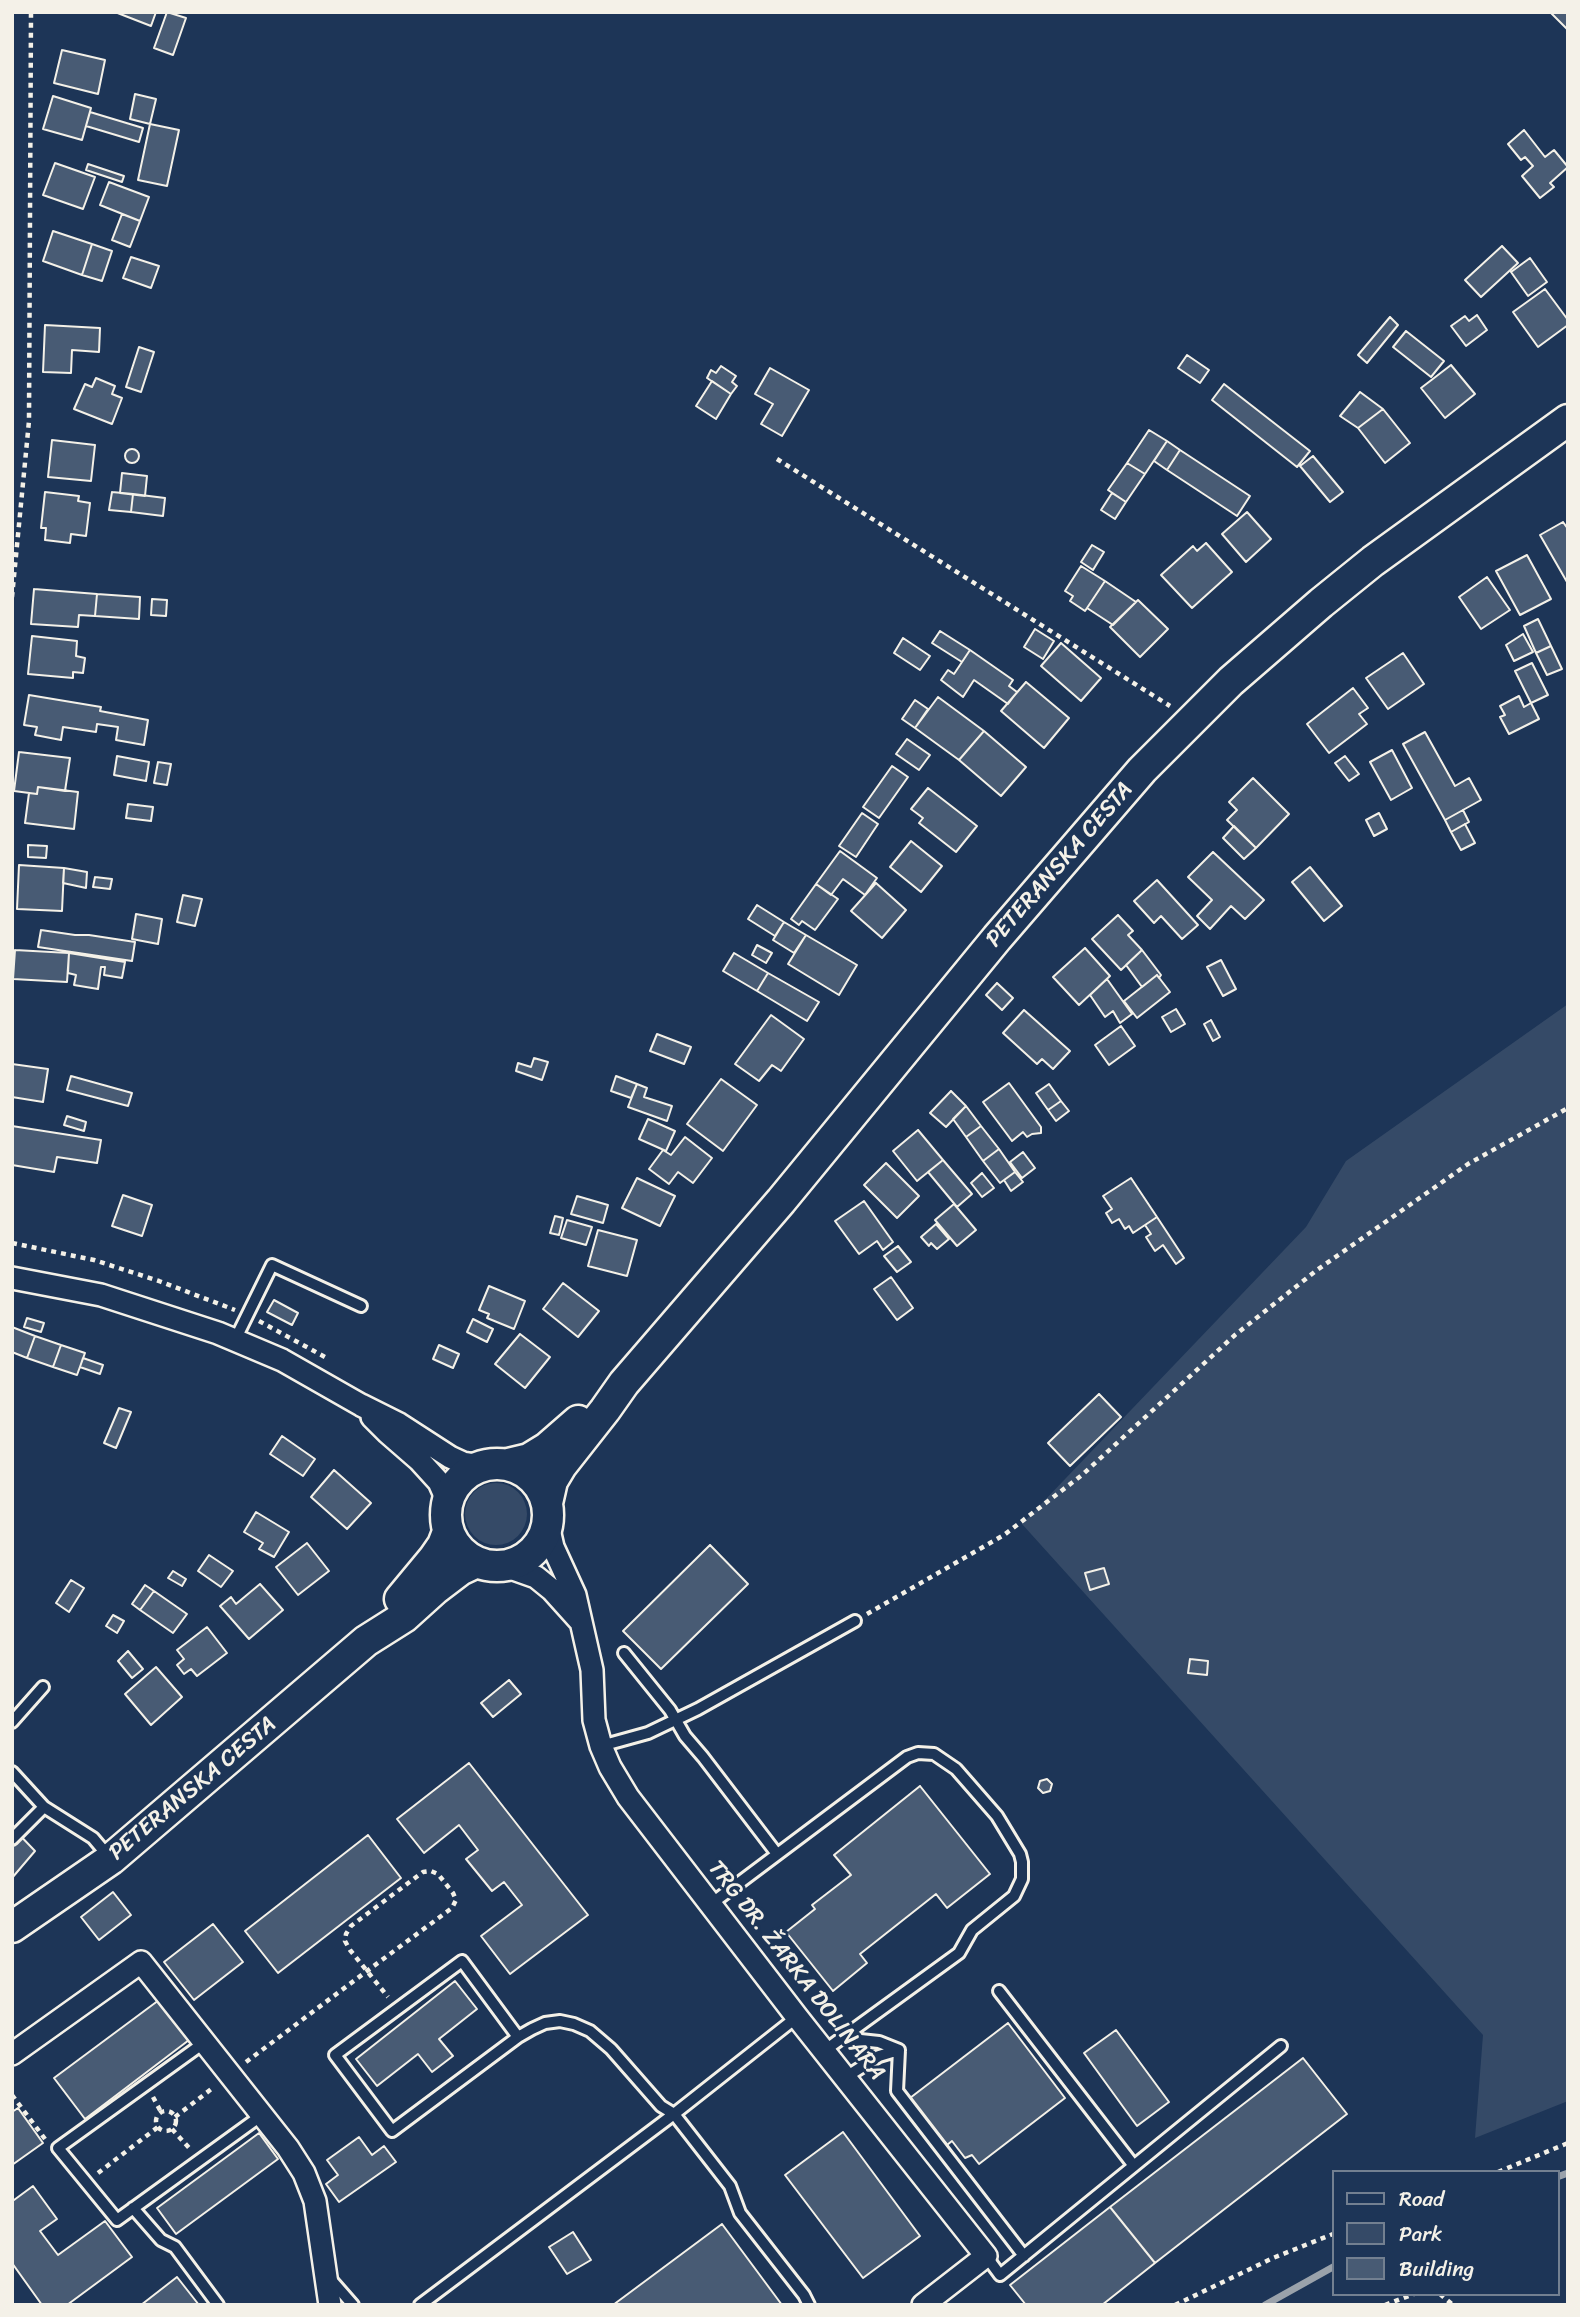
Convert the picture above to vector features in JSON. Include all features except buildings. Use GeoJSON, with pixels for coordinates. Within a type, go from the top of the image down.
{"type":"FeatureCollection","features":[{"type":"Feature","properties":{"kind":"main road","name":"PETERANSKA CESTA"},"geometry":{"type":"LineString","coordinates":[[548,1514],[552,1481],[624,1383],[789,1191],[1084,835],[1191,719],[1275,641],[1373,561],[1568,421]]}},
{"type":"Feature","properties":{"kind":"main road","name":"PETERANSKA CESTA"},"geometry":{"type":"LineString","coordinates":[[494,1465],[529,1459],[556,1442],[593,1406],[624,1383]]}},
{"type":"Feature","properties":{"kind":"main road"},"geometry":{"type":"LineString","coordinates":[[494,1465],[522,1469],[542,1489],[548,1514],[542,1540],[533,1552],[520,1561],[491,1564],[456,1546],[449,1532],[447,1500],[454,1486],[466,1473],[494,1465]]}},
{"type":"Feature","properties":{"kind":"main road","name":"PETERANSKA CESTA"},"geometry":{"type":"LineString","coordinates":[[366,1642],[422,1575],[449,1532]]}},
{"type":"Feature","properties":{"kind":"main road","name":"PETERANSKA CESTA"},"geometry":{"type":"LineString","coordinates":[[19,1920],[111,1859],[366,1642],[404,1617],[460,1570],[491,1564]]}},
{"type":"Feature","properties":{"kind":"street"},"geometry":{"type":"LineString","coordinates":[[12,1278],[101,1296],[163,1314],[235,1340],[282,1360],[399,1424],[450,1457],[494,1465]]}},
{"type":"Feature","properties":{"kind":"street"},"geometry":{"type":"LineString","coordinates":[[361,1405],[439,1482],[447,1500]]}},
{"type":"Feature","properties":{"kind":"street","name":"TRG DR. ŽARKA DOLINARA"},"geometry":{"type":"LineString","coordinates":[[548,1514],[553,1547],[575,1595],[592,1670],[594,1720],[610,1767],[628,1797],[797,2017],[986,2256]]}},
{"type":"Feature","properties":{"kind":"street","name":"TRG DR. ŽARKA DOLINARA"},"geometry":{"type":"LineString","coordinates":[[491,1564],[536,1577],[552,1590],[582,1624]]}},
{"type":"Feature","properties":{"kind":"street"},"geometry":{"type":"LineString","coordinates":[[12,2054],[141,1962],[288,2148],[304,2173],[315,2201],[330,2305]]}},
{"type":"Feature","properties":{"kind":"street"},"geometry":{"type":"LineString","coordinates":[[923,2305],[986,2256]]}},
{"type":"Feature","properties":{"kind":"lane"},"geometry":{"type":"LineString","coordinates":[[235,1340],[272,1265],[361,1306]]}},
{"type":"Feature","properties":{"kind":"lane"},"geometry":{"type":"LineString","coordinates":[[601,1746],[648,1732],[676,1719],[855,1621]]}},
{"type":"Feature","properties":{"kind":"lane"},"geometry":{"type":"LineString","coordinates":[[624,1653],[778,1854]]}},
{"type":"Feature","properties":{"kind":"lane"},"geometry":{"type":"LineString","coordinates":[[12,1721],[43,1687]]}},
{"type":"Feature","properties":{"kind":"lane"},"geometry":{"type":"LineString","coordinates":[[711,1904],[907,1757],[918,1753],[934,1754],[956,1769],[997,1816],[1020,1854],[1023,1871],[1020,1886],[1005,1904],[971,1930],[959,1953],[824,2051]]}},
{"type":"Feature","properties":{"kind":"lane"},"geometry":{"type":"LineString","coordinates":[[12,1772],[44,1807],[93,1838],[111,1859]]}},
{"type":"Feature","properties":{"kind":"lane"},"geometry":{"type":"LineString","coordinates":[[12,1839],[44,1807]]}},
{"type":"Feature","properties":{"kind":"lane"},"geometry":{"type":"LineString","coordinates":[[518,2037],[462,1961],[335,2055],[392,2132],[518,2037],[545,2023],[560,2021],[590,2031],[611,2049],[661,2106],[674,2114],[730,2186],[740,2213],[809,2305]]}},
{"type":"Feature","properties":{"kind":"lane"},"geometry":{"type":"LineString","coordinates":[[999,1991],[1134,2166]]}},
{"type":"Feature","properties":{"kind":"lane"},"geometry":{"type":"LineString","coordinates":[[420,2305],[674,2114],[797,2017]]}},
{"type":"Feature","properties":{"kind":"lane"},"geometry":{"type":"LineString","coordinates":[[842,2038],[879,2042],[899,2050]]}},
{"type":"Feature","properties":{"kind":"lane"},"geometry":{"type":"LineString","coordinates":[[205,2042],[58,2148],[117,2220],[262,2115]]}},
{"type":"Feature","properties":{"kind":"lane"},"geometry":{"type":"LineString","coordinates":[[986,2256],[1000,2275],[1282,2046]]}},
{"type":"Feature","properties":{"kind":"lane"},"geometry":{"type":"LineString","coordinates":[[845,2077],[879,2056],[899,2050]]}},
{"type":"Feature","properties":{"kind":"lane"},"geometry":{"type":"LineString","coordinates":[[899,2050],[897,2091],[1024,2256]]}},
{"type":"Feature","properties":{"kind":"lane"},"geometry":{"type":"LineString","coordinates":[[133,2208],[161,2241],[174,2247],[218,2305]]}},
{"type":"Feature","properties":{"kind":"lane"},"geometry":{"type":"LineString","coordinates":[[326,2272],[342,2295],[353,2305]]}},
{"type":"Feature","properties":{"kind":"path"},"geometry":{"type":"LineString","coordinates":[[12,597],[29,421],[32,12]]}},
{"type":"Feature","properties":{"kind":"path"},"geometry":{"type":"LineString","coordinates":[[777,459],[1191,719]]}},
{"type":"Feature","properties":{"kind":"path"},"geometry":{"type":"LineString","coordinates":[[855,1621],[1003,1535],[1082,1475],[1235,1335],[1317,1270],[1468,1164],[1568,1108]]}},
{"type":"Feature","properties":{"kind":"path"},"geometry":{"type":"LineString","coordinates":[[175,2117],[230,2074],[368,1971],[452,1908],[456,1900],[453,1893],[438,1874],[431,1871],[422,1872],[351,1926],[345,1934],[345,1941],[368,1971],[398,2009]]}},
{"type":"Feature","properties":{"kind":"path"},"geometry":{"type":"LineString","coordinates":[[12,2095],[47,2142],[58,2148]]}},
{"type":"Feature","properties":{"kind":"path"},"geometry":{"type":"LineString","coordinates":[[167,2111],[175,2117],[176,2123],[172,2129],[163,2131],[158,2127],[156,2119],[161,2112],[167,2111]]}},
{"type":"Feature","properties":{"kind":"path"},"geometry":{"type":"LineString","coordinates":[[86,2182],[158,2127]]}},
{"type":"Feature","properties":{"kind":"path"},"geometry":{"type":"LineString","coordinates":[[172,2129],[199,2160]]}},
{"type":"Feature","properties":{"kind":"path"},"geometry":{"type":"LineString","coordinates":[[1502,2170],[1568,2143]]}},
{"type":"Feature","properties":{"kind":"path"},"geometry":{"type":"LineString","coordinates":[[1175,2305],[1273,2258],[1332,2234]]}},
{"type":"Feature","properties":{"kind":"path"},"geometry":{"type":"LineString","coordinates":[[1385,2305],[1409,2296]]}},
{"type":"Feature","properties":{"kind":"green space"},"geometry":{"type":"Polygon","coordinates":[[[1568,1004],[1568,2101],[1475,2138],[1483,2035],[1022,1524],[1306,1227],[1346,1161],[1568,1004]]]}},
{"type":"Feature","properties":{"kind":"green space"},"geometry":{"type":"Polygon","coordinates":[[[490,1483],[502,1483],[518,1492],[525,1502],[525,1526],[518,1536],[502,1545],[490,1545],[479,1540],[470,1531],[465,1520],[465,1508],[470,1497],[479,1488],[490,1483]]]}},
{"type":"Feature","properties":{"kind":"waterway"},"geometry":{"type":"LineString","coordinates":[[1559,2176],[1568,2173]]}},
{"type":"Feature","properties":{"kind":"waterway"},"geometry":{"type":"LineString","coordinates":[[1265,2305],[1332,2268]]}}]}
